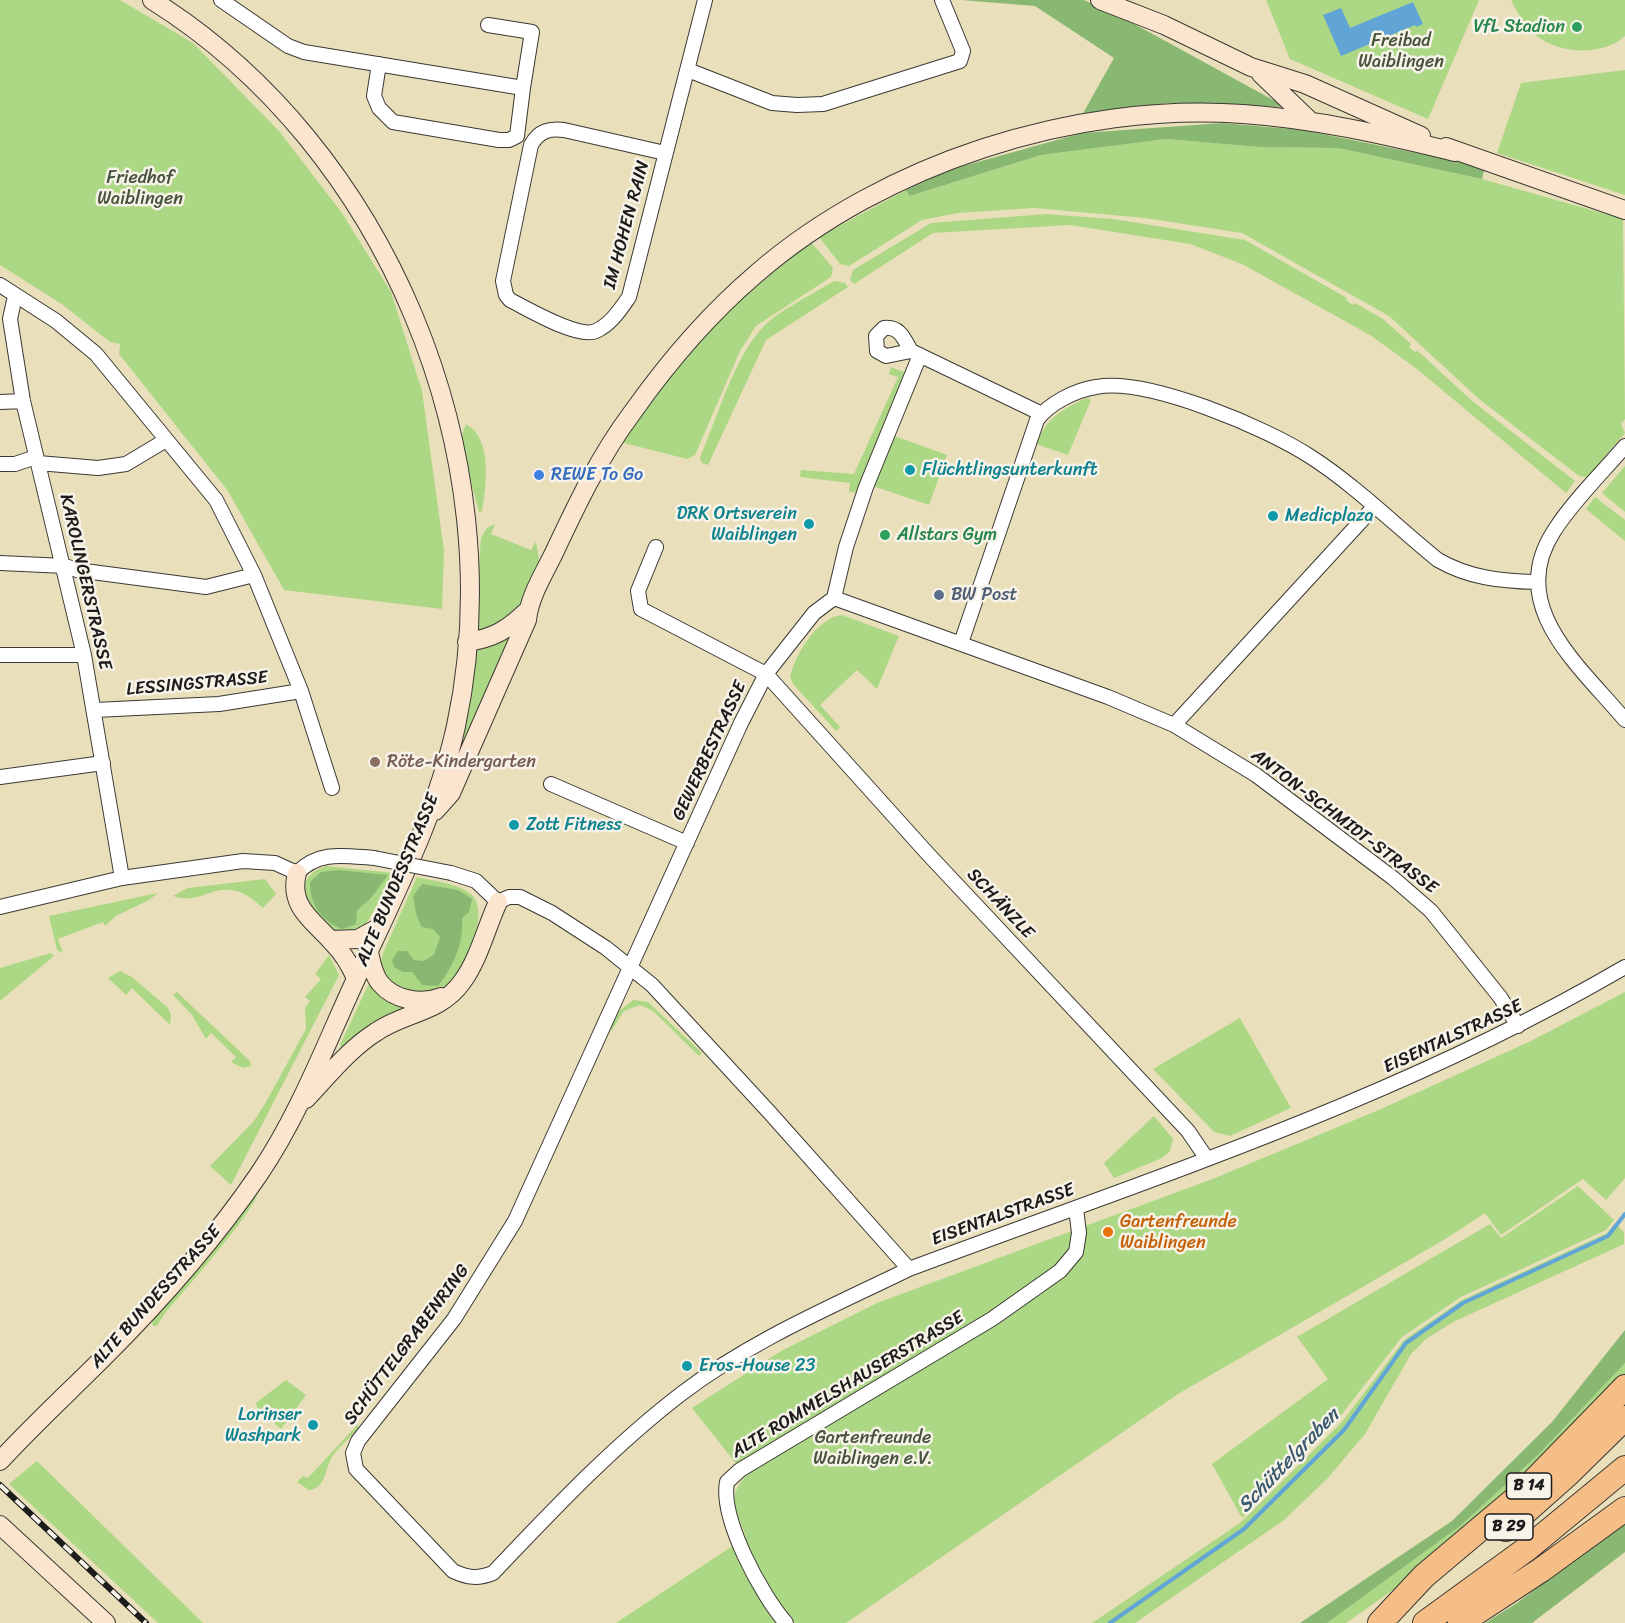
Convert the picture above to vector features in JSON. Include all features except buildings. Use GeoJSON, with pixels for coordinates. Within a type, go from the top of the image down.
{"type":"FeatureCollection","features":[{"type":"Feature","properties":{"kind":"highway","name":"B 14"},"geometry":{"type":"LineString","coordinates":[[1381,1623],[1424,1576],[1519,1496],[1625,1386]]}},
{"type":"Feature","properties":{"kind":"highway","name":"B 29"},"geometry":{"type":"LineString","coordinates":[[1381,1623],[1425,1593],[1521,1517],[1625,1418]]}},
{"type":"Feature","properties":{"kind":"highway","name":"B 14"},"geometry":{"type":"LineString","coordinates":[[1425,1623],[1536,1542],[1625,1468]]}},
{"type":"Feature","properties":{"kind":"highway"},"geometry":{"type":"LineString","coordinates":[[1460,1623],[1541,1570],[1625,1509]]}},
{"type":"Feature","properties":{"kind":"main road","name":"ALTE BUNDESSTRASSE"},"geometry":{"type":"LineString","coordinates":[[3,1458],[106,1355],[198,1254],[261,1171],[293,1113],[380,927],[426,821],[447,762],[456,726],[466,642],[469,541],[459,470],[447,416],[424,340],[396,276],[341,182],[289,116],[210,42],[152,0]]}},
{"type":"Feature","properties":{"kind":"main road"},"geometry":{"type":"LineString","coordinates":[[1100,0],[1164,25],[1251,67],[1305,84],[1455,152],[1625,210]]}},
{"type":"Feature","properties":{"kind":"main road"},"geometry":{"type":"LineString","coordinates":[[1251,67],[1276,86],[1309,120]]}},
{"type":"Feature","properties":{"kind":"main road"},"geometry":{"type":"LineString","coordinates":[[426,821],[450,793],[523,630],[528,609],[582,494],[609,444],[662,370],[729,298],[757,272],[812,232],[881,191],[986,147],[1026,135],[1090,122],[1164,113],[1241,114],[1309,120],[1455,152]]}},
{"type":"Feature","properties":{"kind":"main road"},"geometry":{"type":"LineString","coordinates":[[466,642],[497,635],[508,629],[528,609]]}},
{"type":"Feature","properties":{"kind":"main road"},"geometry":{"type":"LineString","coordinates":[[297,873],[295,897],[300,908],[319,931],[331,940],[348,962],[356,978]]}},
{"type":"Feature","properties":{"kind":"main road"},"geometry":{"type":"LineString","coordinates":[[293,1113],[367,1038],[393,1023],[430,1010],[453,992],[470,968],[498,902]]}},
{"type":"Feature","properties":{"kind":"main road"},"geometry":{"type":"LineString","coordinates":[[331,940],[358,939],[380,927]]}},
{"type":"Feature","properties":{"kind":"main road"},"geometry":{"type":"LineString","coordinates":[[369,951],[374,973],[390,992],[418,1001],[433,1000],[453,992]]}},
{"type":"Feature","properties":{"kind":"main road"},"geometry":{"type":"LineString","coordinates":[[0,1525],[106,1623]]}},
{"type":"Feature","properties":{"kind":"street"},"geometry":{"type":"LineString","coordinates":[[220,0],[288,46],[304,52],[524,88]]}},
{"type":"Feature","properties":{"kind":"street","name":"IM HOHEN RAIN"},"geometry":{"type":"LineString","coordinates":[[665,153],[564,130],[552,129],[539,135],[531,145],[504,281],[506,295],[510,300],[587,333],[595,332],[612,320],[629,297],[705,0]]}},
{"type":"Feature","properties":{"kind":"street"},"geometry":{"type":"LineString","coordinates":[[688,70],[772,104],[823,104],[960,61],[963,51],[942,0]]}},
{"type":"Feature","properties":{"kind":"street"},"geometry":{"type":"LineString","coordinates":[[379,64],[374,96],[379,108],[393,122],[475,136],[514,139],[517,136],[532,32],[488,25]]}},
{"type":"Feature","properties":{"kind":"street"},"geometry":{"type":"LineString","coordinates":[[0,285],[56,321],[96,354],[216,500],[254,575],[302,691],[333,788]]}},
{"type":"Feature","properties":{"kind":"street","name":"KAROLINGERSTRASSE"},"geometry":{"type":"LineString","coordinates":[[15,296],[10,319],[23,401],[65,566],[84,655],[122,878]]}},
{"type":"Feature","properties":{"kind":"street"},"geometry":{"type":"LineString","coordinates":[[766,674],[814,613],[834,598],[846,547],[915,353],[1042,414]]}},
{"type":"Feature","properties":{"kind":"street"},"geometry":{"type":"LineString","coordinates":[[961,643],[998,540],[1034,428],[1042,414],[1072,395],[1096,387],[1130,388],[1159,394],[1242,420],[1312,458],[1438,560],[1459,572],[1502,581],[1536,582]]}},
{"type":"Feature","properties":{"kind":"street"},"geometry":{"type":"LineString","coordinates":[[0,402],[23,401]]}},
{"type":"Feature","properties":{"kind":"street"},"geometry":{"type":"LineString","coordinates":[[0,464],[37,460],[98,468],[126,464],[166,440]]}},
{"type":"Feature","properties":{"kind":"street"},"geometry":{"type":"LineString","coordinates":[[1625,446],[1554,531],[1542,555],[1536,582],[1540,604],[1556,637],[1625,720]]}},
{"type":"Feature","properties":{"kind":"street"},"geometry":{"type":"LineString","coordinates":[[1173,725],[1374,507]]}},
{"type":"Feature","properties":{"kind":"street","name":"GEWERBESTRASSE"},"geometry":{"type":"LineString","coordinates":[[630,968],[741,723],[766,674],[641,609],[637,597],[638,591],[656,547]]}},
{"type":"Feature","properties":{"kind":"street"},"geometry":{"type":"LineString","coordinates":[[0,563],[65,566],[77,570],[206,587],[254,575]]}},
{"type":"Feature","properties":{"kind":"street","name":"ANTON-SCHMIDT-STRASSE"},"geometry":{"type":"LineString","coordinates":[[834,598],[1098,693],[1173,725],[1256,775],[1393,878],[1431,911],[1500,998],[1518,1026]]}},
{"type":"Feature","properties":{"kind":"street"},"geometry":{"type":"LineString","coordinates":[[0,655],[84,655]]}},
{"type":"Feature","properties":{"kind":"street","name":"SCHÄNZLE"},"geometry":{"type":"LineString","coordinates":[[766,674],[928,854],[1188,1131],[1207,1159]]}},
{"type":"Feature","properties":{"kind":"street","name":"LESSINGSTRASSE"},"geometry":{"type":"LineString","coordinates":[[95,710],[219,704],[302,691]]}},
{"type":"Feature","properties":{"kind":"street"},"geometry":{"type":"LineString","coordinates":[[0,777],[104,763]]}},
{"type":"Feature","properties":{"kind":"street"},"geometry":{"type":"LineString","coordinates":[[552,784],[687,843]]}},
{"type":"Feature","properties":{"kind":"street"},"geometry":{"type":"LineString","coordinates":[[0,907],[122,878],[243,861],[275,863],[297,873],[317,858],[374,858],[451,873],[476,881],[498,902],[509,897],[527,900],[606,948],[630,968],[694,1030],[909,1269]]}},
{"type":"Feature","properties":{"kind":"street","name":"EISENTALSTRASSE"},"geometry":{"type":"LineString","coordinates":[[909,1269],[1375,1094],[1518,1026],[1625,967]]}},
{"type":"Feature","properties":{"kind":"street","name":"SCHÜTTELGRABENRING"},"geometry":{"type":"LineString","coordinates":[[630,968],[543,1164],[510,1230],[454,1319],[354,1446],[354,1464],[362,1478],[453,1571],[464,1576],[484,1576],[493,1573],[603,1458],[682,1393],[772,1336],[909,1269]]}},
{"type":"Feature","properties":{"kind":"street","name":"ALTE ROMMELSHAUSERSTRASSE"},"geometry":{"type":"LineString","coordinates":[[786,1623],[759,1583],[744,1551],[726,1502],[727,1482],[740,1470],[992,1319],[1060,1271],[1076,1252],[1079,1233],[1076,1208]]}},
{"type":"Feature","properties":{"kind":"green space","name":"Friedhof Waiblingen"},"geometry":{"type":"Polygon","coordinates":[[[0,0],[120,0],[193,43],[279,131],[342,213],[391,292],[422,391],[444,551],[442,609],[284,590],[228,491],[119,354],[120,344],[110,342],[63,305],[0,265],[0,0]]]}},
{"type":"Feature","properties":{"kind":"green space"},"geometry":{"type":"Polygon","coordinates":[[[961,0],[1084,0],[1127,20],[1286,107],[1167,103],[1081,117],[1114,58],[1035,6],[961,0]]]}},
{"type":"Feature","properties":{"kind":"green space","name":"Freibad Waiblingen"},"geometry":{"type":"Polygon","coordinates":[[[1266,0],[1479,0],[1428,119],[1290,59],[1266,0]]]}},
{"type":"Feature","properties":{"kind":"green space","name":"VfL Stadion"},"geometry":{"type":"Polygon","coordinates":[[[1511,0],[1625,0],[1625,36],[1594,50],[1558,47],[1547,43],[1534,33],[1511,0]]]}},
{"type":"Feature","properties":{"kind":"green space"},"geometry":{"type":"Polygon","coordinates":[[[1625,70],[1625,195],[1497,153],[1521,83],[1625,70]]]}},
{"type":"Feature","properties":{"kind":"green space"},"geometry":{"type":"Polygon","coordinates":[[[1223,123],[1303,130],[1485,167],[1482,179],[1338,148],[1259,147],[1166,139],[1041,155],[910,196],[906,190],[949,170],[1082,133],[1223,123]]]}},
{"type":"Feature","properties":{"kind":"green space"},"geometry":{"type":"Polygon","coordinates":[[[1166,139],[1259,147],[1338,148],[1482,179],[1623,219],[1625,419],[1621,424],[1625,433],[1587,477],[1579,476],[1479,399],[1389,316],[1242,233],[1145,218],[1034,208],[958,213],[922,220],[849,266],[840,264],[819,237],[906,190],[911,196],[1041,155],[1166,139]]]}},
{"type":"Feature","properties":{"kind":"green space"},"geometry":{"type":"Polygon","coordinates":[[[1046,214],[1113,219],[1245,240],[1347,298],[1346,300],[1353,305],[1355,303],[1383,319],[1411,344],[1409,347],[1415,352],[1418,351],[1471,400],[1575,481],[1566,493],[1417,369],[1370,335],[1242,264],[1190,244],[1070,225],[933,233],[854,284],[850,280],[853,270],[931,223],[1046,214]]]}},
{"type":"Feature","properties":{"kind":"green space"},"geometry":{"type":"Polygon","coordinates":[[[811,242],[833,268],[831,277],[756,326],[740,351],[695,455],[687,459],[624,443],[623,436],[672,370],[737,302],[811,242]]]}},
{"type":"Feature","properties":{"kind":"green space"},"geometry":{"type":"Polygon","coordinates":[[[834,281],[845,283],[848,287],[766,340],[708,465],[702,463],[700,458],[727,389],[753,339],[779,314],[834,281]]]}},
{"type":"Feature","properties":{"kind":"green space"},"geometry":{"type":"Polygon","coordinates":[[[891,367],[906,373],[857,493],[849,492],[850,483],[800,477],[801,470],[854,474],[898,377],[889,374],[891,367]]]}},
{"type":"Feature","properties":{"kind":"green space"},"geometry":{"type":"Polygon","coordinates":[[[1086,398],[1091,400],[1068,455],[1036,444],[1050,421],[1086,398]]]}},
{"type":"Feature","properties":{"kind":"green space"},"geometry":{"type":"Polygon","coordinates":[[[466,424],[475,431],[480,440],[486,464],[482,511],[479,512],[460,439],[466,424]]]}},
{"type":"Feature","properties":{"kind":"green space","name":"Flüchtlingsunterkunft"},"geometry":{"type":"Polygon","coordinates":[[[892,435],[947,455],[929,505],[870,485],[892,435]]]}},
{"type":"Feature","properties":{"kind":"green space"},"geometry":{"type":"Polygon","coordinates":[[[1625,466],[1625,512],[1602,493],[1625,466]]]}},
{"type":"Feature","properties":{"kind":"green space"},"geometry":{"type":"Polygon","coordinates":[[[1595,497],[1625,520],[1625,541],[1586,509],[1595,497]]]}},
{"type":"Feature","properties":{"kind":"green space"},"geometry":{"type":"Polygon","coordinates":[[[495,524],[491,534],[531,550],[536,541],[540,565],[518,609],[501,628],[474,633],[481,538],[487,528],[495,524]]]}},
{"type":"Feature","properties":{"kind":"green space"},"geometry":{"type":"Polygon","coordinates":[[[842,615],[899,636],[877,689],[857,670],[820,705],[840,727],[836,731],[793,684],[790,677],[802,648],[816,629],[833,617],[842,615]]]}},
{"type":"Feature","properties":{"kind":"green space"},"geometry":{"type":"Polygon","coordinates":[[[511,634],[461,753],[475,652],[511,634]]]}},
{"type":"Feature","properties":{"kind":"green space"},"geometry":{"type":"Polygon","coordinates":[[[326,866],[394,873],[367,923],[358,932],[334,932],[307,898],[305,888],[307,880],[314,872],[326,866]]]}},
{"type":"Feature","properties":{"kind":"green space"},"geometry":{"type":"Polygon","coordinates":[[[338,870],[388,875],[370,899],[357,910],[356,924],[343,929],[329,922],[318,911],[312,898],[310,882],[321,872],[338,870]]]}},
{"type":"Feature","properties":{"kind":"green space"},"geometry":{"type":"Polygon","coordinates":[[[417,877],[447,883],[462,889],[473,896],[477,905],[477,929],[463,968],[450,986],[430,994],[407,992],[393,986],[380,967],[383,953],[417,877]]]}},
{"type":"Feature","properties":{"kind":"green space"},"geometry":{"type":"Polygon","coordinates":[[[265,879],[276,894],[263,908],[248,896],[236,891],[225,890],[185,898],[173,896],[188,888],[265,879]]]}},
{"type":"Feature","properties":{"kind":"green space"},"geometry":{"type":"Polygon","coordinates":[[[422,884],[458,890],[472,899],[469,912],[462,918],[461,936],[456,954],[438,986],[422,985],[412,972],[403,972],[394,967],[392,960],[398,951],[407,951],[414,960],[423,961],[434,955],[440,937],[433,929],[422,927],[414,904],[413,896],[422,884]]]}},
{"type":"Feature","properties":{"kind":"green space"},"geometry":{"type":"Polygon","coordinates":[[[158,893],[149,900],[116,916],[105,926],[103,922],[58,939],[63,953],[57,950],[49,916],[158,893]]]}},
{"type":"Feature","properties":{"kind":"green space"},"geometry":{"type":"Polygon","coordinates":[[[51,953],[54,956],[0,1001],[0,968],[51,953]]]}},
{"type":"Feature","properties":{"kind":"green space"},"geometry":{"type":"Polygon","coordinates":[[[329,955],[339,975],[231,1185],[210,1166],[254,1121],[266,1102],[306,1029],[305,1008],[310,1001],[305,997],[321,979],[315,974],[329,955]]]}},
{"type":"Feature","properties":{"kind":"green space"},"geometry":{"type":"Polygon","coordinates":[[[120,971],[132,977],[168,1008],[171,1015],[170,1025],[132,988],[126,995],[108,978],[120,971]]]}},
{"type":"Feature","properties":{"kind":"green space"},"geometry":{"type":"Polygon","coordinates":[[[370,981],[414,1006],[343,1051],[340,1045],[370,981]]]}},
{"type":"Feature","properties":{"kind":"green space"},"geometry":{"type":"Polygon","coordinates":[[[177,992],[250,1061],[251,1066],[243,1068],[231,1062],[236,1057],[211,1033],[206,1039],[192,1015],[173,995],[177,992]]]}},
{"type":"Feature","properties":{"kind":"green space","name":"Gartenfreunde Waiblingen e.V."},"geometry":{"type":"Polygon","coordinates":[[[1625,992],[1625,1178],[1606,1200],[1583,1179],[1501,1235],[1485,1213],[1447,1238],[1178,1394],[846,1623],[616,1623],[746,1537],[734,1498],[746,1476],[692,1408],[781,1351],[877,1303],[1215,1178],[1381,1109],[1531,1041],[1625,992]]]}},
{"type":"Feature","properties":{"kind":"green space"},"geometry":{"type":"Polygon","coordinates":[[[633,1000],[648,1002],[702,1053],[699,1056],[653,1011],[640,1005],[624,1011],[612,1030],[609,1028],[618,1012],[633,1000]]]}},
{"type":"Feature","properties":{"kind":"green space"},"geometry":{"type":"Polygon","coordinates":[[[1240,1018],[1291,1108],[1230,1136],[1214,1132],[1153,1069],[1240,1018]]]}},
{"type":"Feature","properties":{"kind":"green space"},"geometry":{"type":"Polygon","coordinates":[[[1154,1116],[1173,1139],[1170,1151],[1162,1158],[1114,1178],[1104,1163],[1154,1116]]]}},
{"type":"Feature","properties":{"kind":"green space"},"geometry":{"type":"Polygon","coordinates":[[[1578,1186],[1614,1220],[1606,1230],[1461,1297],[1402,1337],[1342,1414],[1242,1518],[1212,1464],[1328,1379],[1297,1337],[1490,1224],[1501,1238],[1578,1186]]]}},
{"type":"Feature","properties":{"kind":"green space"},"geometry":{"type":"Polygon","coordinates":[[[258,1191],[247,1213],[234,1231],[165,1313],[157,1326],[153,1326],[152,1321],[206,1258],[258,1191]]]}},
{"type":"Feature","properties":{"kind":"green space"},"geometry":{"type":"Polygon","coordinates":[[[1615,1223],[1624,1232],[1624,1244],[1453,1322],[1426,1339],[1411,1354],[1365,1434],[1328,1478],[1284,1520],[1135,1623],[1092,1623],[1240,1523],[1342,1422],[1404,1340],[1462,1300],[1607,1233],[1615,1223]]]}},
{"type":"Feature","properties":{"kind":"green space"},"geometry":{"type":"Polygon","coordinates":[[[1625,1330],[1625,1363],[1540,1453],[1460,1526],[1327,1623],[1300,1623],[1452,1521],[1552,1422],[1625,1330]]]}},
{"type":"Feature","properties":{"kind":"green space"},"geometry":{"type":"Polygon","coordinates":[[[1625,1363],[1625,1374],[1564,1441],[1410,1578],[1346,1623],[1327,1623],[1460,1526],[1540,1453],[1625,1363]]]}},
{"type":"Feature","properties":{"kind":"green space"},"geometry":{"type":"Polygon","coordinates":[[[286,1380],[306,1395],[281,1429],[257,1408],[256,1403],[286,1380]]]}},
{"type":"Feature","properties":{"kind":"green space"},"geometry":{"type":"Polygon","coordinates":[[[358,1424],[358,1429],[332,1457],[319,1486],[309,1490],[297,1482],[303,1476],[308,1478],[358,1424]]]}},
{"type":"Feature","properties":{"kind":"green space"},"geometry":{"type":"Polygon","coordinates":[[[37,1461],[203,1623],[158,1623],[9,1484],[37,1461]]]}},
{"type":"Feature","properties":{"kind":"green space"},"geometry":{"type":"Polygon","coordinates":[[[1625,1522],[1625,1552],[1532,1623],[1485,1623],[1517,1603],[1625,1522]]]}},
{"type":"Feature","properties":{"kind":"water"},"geometry":{"type":"Polygon","coordinates":[[[1413,2],[1423,24],[1416,27],[1415,25],[1341,56],[1323,15],[1341,8],[1350,28],[1413,2]]]}},
{"type":"Feature","properties":{"kind":"waterway","name":"Schüttelgraben"},"geometry":{"type":"LineString","coordinates":[[1110,1623],[1244,1529],[1344,1430],[1406,1343],[1463,1303],[1608,1236],[1625,1214]]}},
{"type":"Feature","properties":{"kind":"railway"},"geometry":{"type":"LineString","coordinates":[[0,1485],[146,1623]]}},
{"type":"Feature","properties":{"kind":"place","name":"VfL Stadion"},"geometry":{"type":"Point","coordinates":[1577,27]}},
{"type":"Feature","properties":{"kind":"place","name":"Flüchtlingsunterkunft"},"geometry":{"type":"Point","coordinates":[910,470]}},
{"type":"Feature","properties":{"kind":"place","name":"REWE To Go"},"geometry":{"type":"Point","coordinates":[539,475]}},
{"type":"Feature","properties":{"kind":"place","name":"Medicplaza"},"geometry":{"type":"Point","coordinates":[1273,516]}},
{"type":"Feature","properties":{"kind":"place","name":"DRK Ortsverein Waiblingen"},"geometry":{"type":"Point","coordinates":[809,524]}},
{"type":"Feature","properties":{"kind":"place","name":"Allstars Gym"},"geometry":{"type":"Point","coordinates":[885,535]}},
{"type":"Feature","properties":{"kind":"place","name":"BW Post"},"geometry":{"type":"Point","coordinates":[939,595]}},
{"type":"Feature","properties":{"kind":"place","name":"Röte-Kindergarten"},"geometry":{"type":"Point","coordinates":[375,762]}},
{"type":"Feature","properties":{"kind":"place","name":"Zott Fitness"},"geometry":{"type":"Point","coordinates":[514,825]}},
{"type":"Feature","properties":{"kind":"place","name":"Gartenfreunde Waiblingen"},"geometry":{"type":"Point","coordinates":[1108,1232]}},
{"type":"Feature","properties":{"kind":"place","name":"Eros-House 23"},"geometry":{"type":"Point","coordinates":[687,1366]}},
{"type":"Feature","properties":{"kind":"place","name":"Lorinser Washpark"},"geometry":{"type":"Point","coordinates":[313,1425]}}]}
